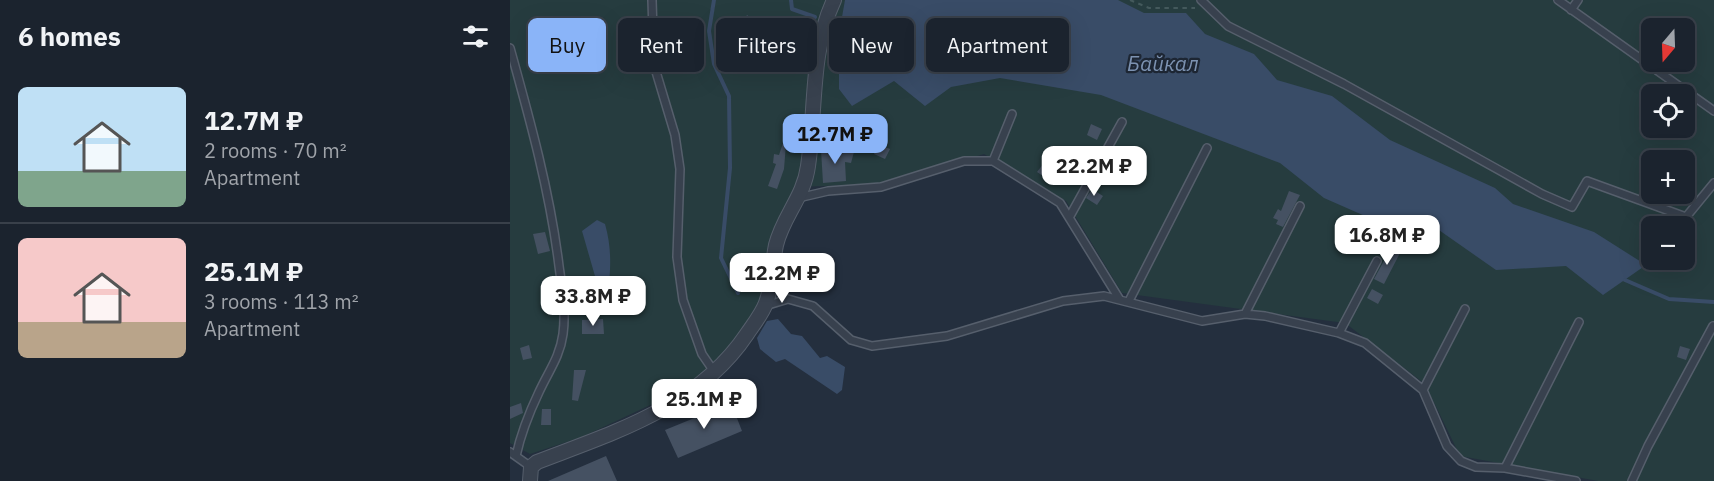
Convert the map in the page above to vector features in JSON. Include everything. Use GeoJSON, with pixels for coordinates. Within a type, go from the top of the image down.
{"type":"FeatureCollection","features":[{"type":"Feature","properties":{"kind":"street"},"geometry":{"type":"LineString","coordinates":[[529,475],[682,399],[715,373],[734,353],[765,306],[776,244],[805,187],[812,100],[821,45],[834,0]]}},
{"type":"Feature","properties":{"kind":"lane"},"geometry":{"type":"LineString","coordinates":[[652,0],[654,65],[675,135],[680,169],[677,256],[683,300],[702,354],[715,373]]}},
{"type":"Feature","properties":{"kind":"lane"},"geometry":{"type":"LineString","coordinates":[[1201,0],[1228,26],[1344,84],[1542,194],[1572,207],[1587,181],[1686,217],[1714,183]]}},
{"type":"Feature","properties":{"kind":"lane"},"geometry":{"type":"LineString","coordinates":[[1558,0],[1714,111]]}},
{"type":"Feature","properties":{"kind":"lane"},"geometry":{"type":"LineString","coordinates":[[1571,10],[1578,0]]}},
{"type":"Feature","properties":{"kind":"lane"},"geometry":{"type":"LineString","coordinates":[[510,48],[532,128],[555,236],[564,305],[563,334],[555,364],[540,389],[513,454],[529,475]]}},
{"type":"Feature","properties":{"kind":"lane"},"geometry":{"type":"LineString","coordinates":[[993,161],[1012,114]]}},
{"type":"Feature","properties":{"kind":"lane"},"geometry":{"type":"LineString","coordinates":[[1070,216],[1122,122]]}},
{"type":"Feature","properties":{"kind":"lane"},"geometry":{"type":"LineString","coordinates":[[1129,301],[1207,148]]}},
{"type":"Feature","properties":{"kind":"lane"},"geometry":{"type":"LineString","coordinates":[[798,198],[828,190],[881,187],[964,161],[993,161],[1060,203],[1120,300]]}},
{"type":"Feature","properties":{"kind":"lane"},"geometry":{"type":"LineString","coordinates":[[1245,314],[1300,206]]}},
{"type":"Feature","properties":{"kind":"lane"},"geometry":{"type":"LineString","coordinates":[[1339,333],[1377,261]]}},
{"type":"Feature","properties":{"kind":"lane"},"geometry":{"type":"LineString","coordinates":[[765,306],[788,298],[813,306],[850,340],[872,346],[947,336],[1063,301],[1104,296],[1202,321],[1245,314],[1339,333],[1365,343],[1423,390],[1447,446],[1461,461],[1476,467],[1505,468],[1576,481]]}},
{"type":"Feature","properties":{"kind":"lane"},"geometry":{"type":"LineString","coordinates":[[1423,390],[1465,309]]}},
{"type":"Feature","properties":{"kind":"lane"},"geometry":{"type":"LineString","coordinates":[[1505,468],[1579,322]]}},
{"type":"Feature","properties":{"kind":"lane"},"geometry":{"type":"LineString","coordinates":[[1632,481],[1648,446],[1713,326]]}},
{"type":"Feature","properties":{"kind":"path"},"geometry":{"type":"LineString","coordinates":[[1130,0],[1149,8],[1207,8]]}},
{"type":"Feature","properties":{"kind":"green space"},"geometry":{"type":"Polygon","coordinates":[[[510,0],[1714,0],[1714,481],[1598,481],[1460,456],[1425,384],[1345,323],[1122,293],[1066,201],[984,154],[883,184],[796,187],[770,240],[760,306],[717,361],[678,392],[582,437],[530,454],[510,443],[510,0]]]}},
{"type":"Feature","properties":{"kind":"water","name":"Байкал"},"geometry":{"type":"Polygon","coordinates":[[[845,0],[1118,0],[1144,13],[1186,13],[1205,34],[1254,54],[1277,80],[1332,96],[1390,140],[1495,188],[1513,204],[1594,232],[1641,262],[1641,268],[1603,295],[1566,266],[1496,270],[1436,228],[1365,216],[1324,198],[1280,163],[1101,95],[1000,78],[951,87],[925,106],[894,81],[852,106],[839,89],[839,72],[914,72],[914,18],[842,18],[845,0]]]}},
{"type":"Feature","properties":{"kind":"water"},"geometry":{"type":"Polygon","coordinates":[[[597,220],[605,224],[608,239],[609,284],[597,283],[582,231],[597,220]]]}},
{"type":"Feature","properties":{"kind":"water"},"geometry":{"type":"Polygon","coordinates":[[[778,319],[791,334],[802,336],[820,358],[827,356],[845,367],[842,390],[837,394],[785,359],[776,362],[760,349],[757,338],[767,321],[778,319]]]}},
{"type":"Feature","properties":{"kind":"building"},"geometry":{"type":"Polygon","coordinates":[[[1091,124],[1102,129],[1097,140],[1087,135],[1091,124]]]}},
{"type":"Feature","properties":{"kind":"building"},"geometry":{"type":"Polygon","coordinates":[[[783,143],[786,144],[784,169],[777,189],[768,186],[776,164],[773,163],[774,154],[779,155],[783,143]]]}},
{"type":"Feature","properties":{"kind":"building"},"geometry":{"type":"Polygon","coordinates":[[[878,144],[890,149],[885,159],[874,154],[878,144]]]}},
{"type":"Feature","properties":{"kind":"building"},"geometry":{"type":"Polygon","coordinates":[[[844,149],[854,152],[851,163],[845,162],[846,181],[823,183],[821,150],[844,149]]]}},
{"type":"Feature","properties":{"kind":"building"},"geometry":{"type":"Polygon","coordinates":[[[1044,163],[1055,171],[1049,180],[1037,172],[1044,163]]]}},
{"type":"Feature","properties":{"kind":"building"},"geometry":{"type":"Polygon","coordinates":[[[1092,189],[1103,196],[1097,205],[1086,198],[1092,189]]]}},
{"type":"Feature","properties":{"kind":"building"},"geometry":{"type":"Polygon","coordinates":[[[1289,191],[1300,195],[1283,227],[1276,224],[1278,220],[1273,218],[1278,209],[1281,211],[1289,191]]]}},
{"type":"Feature","properties":{"kind":"building"},"geometry":{"type":"Polygon","coordinates":[[[545,232],[550,251],[538,254],[533,234],[545,232]]]}},
{"type":"Feature","properties":{"kind":"building"},"geometry":{"type":"Polygon","coordinates":[[[1391,248],[1400,253],[1384,284],[1374,279],[1391,248]]]}},
{"type":"Feature","properties":{"kind":"building"},"geometry":{"type":"Polygon","coordinates":[[[1372,289],[1383,295],[1378,304],[1367,298],[1372,289]]]}},
{"type":"Feature","properties":{"kind":"building"},"geometry":{"type":"Polygon","coordinates":[[[603,319],[604,334],[582,334],[582,320],[603,319]]]}},
{"type":"Feature","properties":{"kind":"building"},"geometry":{"type":"Polygon","coordinates":[[[529,345],[532,358],[523,360],[520,348],[529,345]]]}},
{"type":"Feature","properties":{"kind":"building"},"geometry":{"type":"Polygon","coordinates":[[[1680,346],[1690,349],[1686,360],[1677,357],[1680,346]]]}},
{"type":"Feature","properties":{"kind":"building"},"geometry":{"type":"Polygon","coordinates":[[[574,370],[586,370],[578,401],[572,400],[574,370]]]}},
{"type":"Feature","properties":{"kind":"building"},"geometry":{"type":"Polygon","coordinates":[[[521,403],[523,413],[510,419],[510,407],[521,403]]]}},
{"type":"Feature","properties":{"kind":"building"},"geometry":{"type":"Polygon","coordinates":[[[731,403],[742,431],[678,458],[665,430],[731,403]]]}},
{"type":"Feature","properties":{"kind":"building"},"geometry":{"type":"Polygon","coordinates":[[[542,409],[551,409],[551,425],[541,425],[542,409]]]}},
{"type":"Feature","properties":{"kind":"building"},"geometry":{"type":"Polygon","coordinates":[[[606,456],[617,481],[548,481],[606,456]]]}},
{"type":"Feature","properties":{"kind":"waterway"},"geometry":{"type":"LineString","coordinates":[[714,0],[709,31],[714,64],[729,96],[730,168],[721,258],[738,293]]}},
{"type":"Feature","properties":{"kind":"waterway"},"geometry":{"type":"LineString","coordinates":[[791,0],[792,9],[815,17]]}},
{"type":"Feature","properties":{"kind":"waterway"},"geometry":{"type":"LineString","coordinates":[[1625,280],[1669,299],[1714,302]]}}]}
